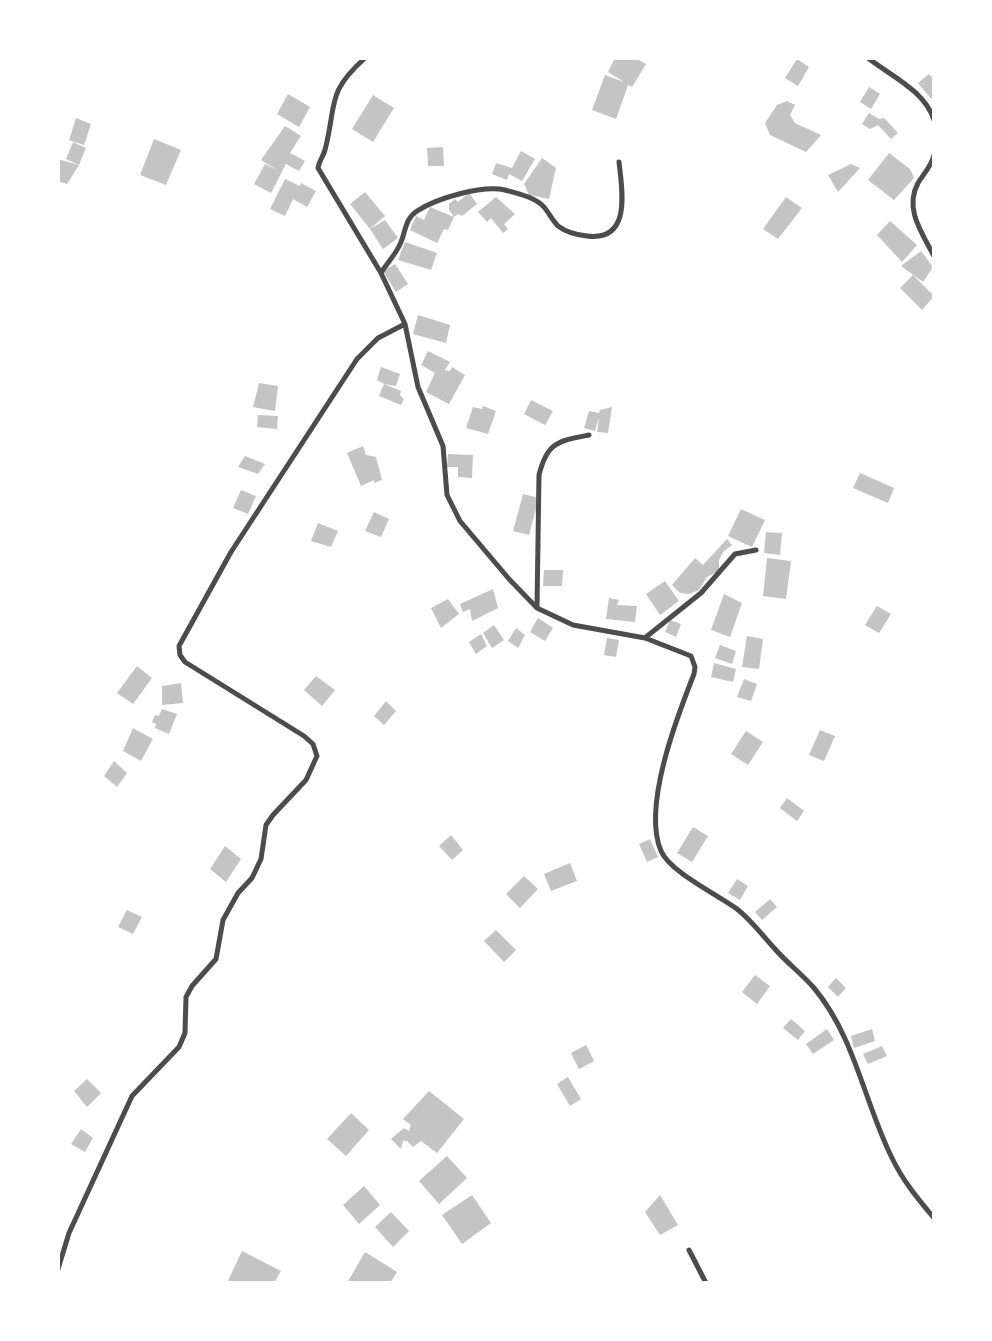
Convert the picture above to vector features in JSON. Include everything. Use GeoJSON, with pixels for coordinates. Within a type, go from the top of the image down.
{"type":"FeatureCollection","features":[{"type":"Feature","properties":{"kind":"street"},"geometry":{"type":"LineString","coordinates":[[365,58],[345,76],[336,92],[324,154],[318,168],[381,273],[405,324],[418,387],[443,446],[447,495],[452,508],[480,547],[537,608],[573,625],[645,638],[691,656],[695,667],[670,736],[659,788],[656,828],[661,852],[697,884],[738,910],[814,988],[837,1022],[849,1048],[891,1158],[910,1189],[934,1218]]}},
{"type":"Feature","properties":{"kind":"street"},"geometry":{"type":"LineString","coordinates":[[868,58],[916,93],[930,107],[934,120]]}},
{"type":"Feature","properties":{"kind":"street"},"geometry":{"type":"LineString","coordinates":[[934,155],[915,191],[912,205],[934,256]]}},
{"type":"Feature","properties":{"kind":"street"},"geometry":{"type":"LineString","coordinates":[[381,273],[401,243],[408,219],[416,211],[470,190],[490,187],[526,197],[543,206],[560,228],[574,234],[601,236],[618,223],[622,211],[619,162]]}},
{"type":"Feature","properties":{"kind":"street"},"geometry":{"type":"LineString","coordinates":[[58,1269],[69,1233],[132,1096],[179,1047],[185,1033],[186,997],[216,959],[223,920],[238,893],[252,878],[261,859],[266,825],[306,780],[317,756],[313,744],[304,736],[185,662],[179,646],[231,552],[357,359],[378,338],[405,324]]}},
{"type":"Feature","properties":{"kind":"street"},"geometry":{"type":"LineString","coordinates":[[537,608],[539,475],[542,463],[550,448],[561,440],[589,435]]}},
{"type":"Feature","properties":{"kind":"street"},"geometry":{"type":"LineString","coordinates":[[645,638],[701,593],[735,554],[756,550]]}},
{"type":"Feature","properties":{"kind":"street"},"geometry":{"type":"LineString","coordinates":[[689,1250],[706,1283]]}},
{"type":"Feature","properties":{"kind":"building"},"geometry":{"type":"Polygon","coordinates":[[[615,58],[635,58],[646,64],[632,87],[628,85],[616,119],[592,110],[605,75],[624,82],[608,72],[615,58]]]}},
{"type":"Feature","properties":{"kind":"building"},"geometry":{"type":"Polygon","coordinates":[[[797,59],[809,67],[798,86],[785,78],[797,59]]]}},
{"type":"Feature","properties":{"kind":"building"},"geometry":{"type":"Polygon","coordinates":[[[929,74],[934,80],[934,102],[918,83],[929,74]]]}},
{"type":"Feature","properties":{"kind":"building"},"geometry":{"type":"Polygon","coordinates":[[[869,87],[880,94],[871,109],[860,102],[869,87]]]}},
{"type":"Feature","properties":{"kind":"building"},"geometry":{"type":"Polygon","coordinates":[[[288,94],[310,107],[299,127],[277,114],[288,94]]]}},
{"type":"Feature","properties":{"kind":"building"},"geometry":{"type":"Polygon","coordinates":[[[373,95],[394,108],[373,142],[352,129],[373,95]]]}},
{"type":"Feature","properties":{"kind":"building"},"geometry":{"type":"Polygon","coordinates":[[[787,101],[795,105],[790,115],[795,123],[821,135],[806,152],[770,135],[765,123],[777,105],[787,101]]]}},
{"type":"Feature","properties":{"kind":"building"},"geometry":{"type":"Polygon","coordinates":[[[869,113],[879,119],[884,118],[898,133],[891,139],[878,125],[870,129],[862,124],[869,113]]]}},
{"type":"Feature","properties":{"kind":"building"},"geometry":{"type":"Polygon","coordinates":[[[76,118],[91,124],[84,145],[69,140],[76,118]]]}},
{"type":"Feature","properties":{"kind":"building"},"geometry":{"type":"Polygon","coordinates":[[[285,126],[301,136],[290,153],[305,161],[299,171],[286,164],[271,193],[254,184],[265,164],[277,170],[261,160],[285,126]]]}},
{"type":"Feature","properties":{"kind":"building"},"geometry":{"type":"Polygon","coordinates":[[[154,139],[181,150],[166,185],[140,175],[154,139]]]}},
{"type":"Feature","properties":{"kind":"building"},"geometry":{"type":"Polygon","coordinates":[[[73,142],[86,148],[79,165],[66,159],[73,142]]]}},
{"type":"Feature","properties":{"kind":"building"},"geometry":{"type":"Polygon","coordinates":[[[443,147],[444,166],[428,166],[427,148],[443,147]]]}},
{"type":"Feature","properties":{"kind":"building"},"geometry":{"type":"Polygon","coordinates":[[[521,151],[535,159],[522,181],[509,174],[507,180],[492,174],[496,163],[512,168],[521,151]]]}},
{"type":"Feature","properties":{"kind":"building"},"geometry":{"type":"Polygon","coordinates":[[[889,153],[910,169],[914,178],[894,200],[868,180],[889,153]]]}},
{"type":"Feature","properties":{"kind":"building"},"geometry":{"type":"Polygon","coordinates":[[[542,158],[556,168],[549,199],[529,195],[524,184],[542,158]]]}},
{"type":"Feature","properties":{"kind":"building"},"geometry":{"type":"Polygon","coordinates":[[[58,159],[79,165],[67,184],[58,181],[58,159]]]}},
{"type":"Feature","properties":{"kind":"building"},"geometry":{"type":"Polygon","coordinates":[[[851,164],[860,168],[838,192],[828,175],[851,164]]]}},
{"type":"Feature","properties":{"kind":"building"},"geometry":{"type":"Polygon","coordinates":[[[285,179],[316,191],[307,207],[293,199],[285,216],[270,209],[285,179]]]}},
{"type":"Feature","properties":{"kind":"building"},"geometry":{"type":"Polygon","coordinates":[[[365,192],[385,216],[370,229],[350,204],[365,192]]]}},
{"type":"Feature","properties":{"kind":"building"},"geometry":{"type":"Polygon","coordinates":[[[469,193],[477,204],[462,216],[458,214],[454,217],[449,204],[455,199],[458,202],[469,193]]]}},
{"type":"Feature","properties":{"kind":"building"},"geometry":{"type":"Polygon","coordinates":[[[496,197],[515,214],[504,224],[508,229],[503,233],[491,218],[487,222],[478,212],[496,197]]]}},
{"type":"Feature","properties":{"kind":"building"},"geometry":{"type":"Polygon","coordinates":[[[786,197],[802,208],[778,239],[763,229],[786,197]]]}},
{"type":"Feature","properties":{"kind":"building"},"geometry":{"type":"Polygon","coordinates":[[[430,207],[454,217],[437,243],[410,230],[416,216],[424,220],[430,207]]]}},
{"type":"Feature","properties":{"kind":"building"},"geometry":{"type":"Polygon","coordinates":[[[385,220],[398,238],[383,249],[370,229],[385,220]]]}},
{"type":"Feature","properties":{"kind":"building"},"geometry":{"type":"Polygon","coordinates":[[[890,221],[917,245],[902,262],[877,235],[890,221]]]}},
{"type":"Feature","properties":{"kind":"building"},"geometry":{"type":"Polygon","coordinates":[[[405,242],[437,253],[431,270],[398,260],[405,242]]]}},
{"type":"Feature","properties":{"kind":"building"},"geometry":{"type":"Polygon","coordinates":[[[921,251],[933,267],[923,282],[901,266],[921,251]]]}},
{"type":"Feature","properties":{"kind":"building"},"geometry":{"type":"Polygon","coordinates":[[[395,264],[408,284],[396,292],[383,271],[395,264]]]}},
{"type":"Feature","properties":{"kind":"building"},"geometry":{"type":"Polygon","coordinates":[[[913,275],[934,296],[922,310],[900,288],[913,275]]]}},
{"type":"Feature","properties":{"kind":"building"},"geometry":{"type":"Polygon","coordinates":[[[418,315],[450,325],[446,343],[413,334],[418,315]]]}},
{"type":"Feature","properties":{"kind":"building"},"geometry":{"type":"Polygon","coordinates":[[[428,351],[450,362],[445,370],[450,371],[452,367],[465,375],[449,404],[426,392],[435,373],[421,365],[428,351]]]}},
{"type":"Feature","properties":{"kind":"building"},"geometry":{"type":"Polygon","coordinates":[[[381,367],[400,374],[396,386],[377,380],[381,367]]]}},
{"type":"Feature","properties":{"kind":"building"},"geometry":{"type":"Polygon","coordinates":[[[259,383],[278,386],[275,411],[253,407],[259,383]]]}},
{"type":"Feature","properties":{"kind":"building"},"geometry":{"type":"Polygon","coordinates":[[[384,384],[401,391],[404,399],[401,405],[379,396],[384,384]]]}},
{"type":"Feature","properties":{"kind":"building"},"geometry":{"type":"Polygon","coordinates":[[[531,400],[553,411],[545,425],[524,414],[531,400]]]}},
{"type":"Feature","properties":{"kind":"building"},"geometry":{"type":"Polygon","coordinates":[[[483,406],[496,411],[488,434],[466,428],[473,407],[482,409],[483,406]]]}},
{"type":"Feature","properties":{"kind":"building"},"geometry":{"type":"Polygon","coordinates":[[[612,407],[608,433],[597,432],[599,417],[595,431],[584,428],[589,411],[599,413],[612,407]]]}},
{"type":"Feature","properties":{"kind":"building"},"geometry":{"type":"Polygon","coordinates":[[[258,415],[278,416],[277,429],[257,427],[258,415]]]}},
{"type":"Feature","properties":{"kind":"building"},"geometry":{"type":"Polygon","coordinates":[[[363,446],[366,455],[376,457],[382,480],[361,486],[347,453],[363,446]]]}},
{"type":"Feature","properties":{"kind":"building"},"geometry":{"type":"Polygon","coordinates":[[[448,454],[473,455],[472,478],[458,477],[458,467],[447,467],[448,454]]]}},
{"type":"Feature","properties":{"kind":"building"},"geometry":{"type":"Polygon","coordinates":[[[245,456],[265,464],[258,474],[238,467],[245,456]]]}},
{"type":"Feature","properties":{"kind":"building"},"geometry":{"type":"Polygon","coordinates":[[[860,473],[894,488],[888,503],[853,488],[860,473]]]}},
{"type":"Feature","properties":{"kind":"building"},"geometry":{"type":"Polygon","coordinates":[[[241,490],[256,496],[248,514],[233,508],[241,490]]]}},
{"type":"Feature","properties":{"kind":"building"},"geometry":{"type":"Polygon","coordinates":[[[523,494],[539,498],[529,535],[513,531],[523,494]]]}},
{"type":"Feature","properties":{"kind":"building"},"geometry":{"type":"Polygon","coordinates":[[[741,509],[765,520],[752,547],[728,536],[741,509]]]}},
{"type":"Feature","properties":{"kind":"building"},"geometry":{"type":"Polygon","coordinates":[[[374,512],[389,519],[381,537],[365,531],[374,512]]]}},
{"type":"Feature","properties":{"kind":"building"},"geometry":{"type":"Polygon","coordinates":[[[318,523],[338,531],[331,547],[311,541],[318,523]]]}},
{"type":"Feature","properties":{"kind":"building"},"geometry":{"type":"Polygon","coordinates":[[[766,532],[782,533],[780,555],[764,553],[766,532]]]}},
{"type":"Feature","properties":{"kind":"building"},"geometry":{"type":"Polygon","coordinates":[[[727,539],[732,545],[719,560],[719,571],[707,577],[699,590],[680,593],[672,585],[695,558],[703,565],[727,539]]]}},
{"type":"Feature","properties":{"kind":"building"},"geometry":{"type":"Polygon","coordinates":[[[767,558],[791,561],[786,599],[763,596],[767,558]]]}},
{"type":"Feature","properties":{"kind":"building"},"geometry":{"type":"Polygon","coordinates":[[[544,570],[563,570],[562,586],[543,586],[544,570]]]}},
{"type":"Feature","properties":{"kind":"building"},"geometry":{"type":"Polygon","coordinates":[[[665,581],[679,601],[660,615],[646,594],[665,581]]]}},
{"type":"Feature","properties":{"kind":"building"},"geometry":{"type":"Polygon","coordinates":[[[493,589],[498,608],[472,621],[470,609],[463,612],[460,604],[493,589]]]}},
{"type":"Feature","properties":{"kind":"building"},"geometry":{"type":"Polygon","coordinates":[[[724,594],[742,603],[730,637],[711,630],[724,594]]]}},
{"type":"Feature","properties":{"kind":"building"},"geometry":{"type":"Polygon","coordinates":[[[609,598],[619,600],[617,605],[637,606],[635,622],[606,619],[609,598]]]}},
{"type":"Feature","properties":{"kind":"building"},"geometry":{"type":"Polygon","coordinates":[[[448,599],[459,614],[441,628],[431,608],[448,599]]]}},
{"type":"Feature","properties":{"kind":"building"},"geometry":{"type":"Polygon","coordinates":[[[877,606],[891,614],[879,633],[865,625],[877,606]]]}},
{"type":"Feature","properties":{"kind":"building"},"geometry":{"type":"Polygon","coordinates":[[[538,618],[553,628],[545,641],[530,632],[538,618]]]}},
{"type":"Feature","properties":{"kind":"building"},"geometry":{"type":"Polygon","coordinates":[[[670,620],[681,624],[676,637],[665,632],[670,620]]]}},
{"type":"Feature","properties":{"kind":"building"},"geometry":{"type":"Polygon","coordinates":[[[494,625],[504,640],[492,648],[483,633],[494,625]]]}},
{"type":"Feature","properties":{"kind":"building"},"geometry":{"type":"Polygon","coordinates":[[[516,628],[525,635],[518,648],[508,641],[516,628]]]}},
{"type":"Feature","properties":{"kind":"building"},"geometry":{"type":"Polygon","coordinates":[[[481,634],[487,646],[476,654],[469,642],[481,634]]]}},
{"type":"Feature","properties":{"kind":"building"},"geometry":{"type":"Polygon","coordinates":[[[747,636],[763,639],[759,669],[742,667],[747,636]]]}},
{"type":"Feature","properties":{"kind":"building"},"geometry":{"type":"Polygon","coordinates":[[[607,638],[619,640],[616,657],[604,655],[607,638]]]}},
{"type":"Feature","properties":{"kind":"building"},"geometry":{"type":"Polygon","coordinates":[[[720,645],[736,651],[732,664],[715,658],[720,645]]]}},
{"type":"Feature","properties":{"kind":"building"},"geometry":{"type":"Polygon","coordinates":[[[714,663],[736,669],[733,682],[711,677],[714,663]]]}},
{"type":"Feature","properties":{"kind":"building"},"geometry":{"type":"Polygon","coordinates":[[[137,666],[152,678],[133,704],[117,693],[137,666]]]}},
{"type":"Feature","properties":{"kind":"building"},"geometry":{"type":"Polygon","coordinates":[[[316,676],[335,690],[322,706],[304,690],[316,676]]]}},
{"type":"Feature","properties":{"kind":"building"},"geometry":{"type":"Polygon","coordinates":[[[744,679],[757,684],[751,701],[737,697],[744,679]]]}},
{"type":"Feature","properties":{"kind":"building"},"geometry":{"type":"Polygon","coordinates":[[[181,683],[183,703],[162,705],[162,686],[181,683]]]}},
{"type":"Feature","properties":{"kind":"building"},"geometry":{"type":"Polygon","coordinates":[[[386,701],[396,711],[384,725],[374,716],[386,701]]]}},
{"type":"Feature","properties":{"kind":"building"},"geometry":{"type":"Polygon","coordinates":[[[162,709],[177,714],[169,734],[155,728],[156,724],[152,722],[162,709]]]}},
{"type":"Feature","properties":{"kind":"building"},"geometry":{"type":"Polygon","coordinates":[[[133,728],[153,739],[141,761],[123,751],[133,728]]]}},
{"type":"Feature","properties":{"kind":"building"},"geometry":{"type":"Polygon","coordinates":[[[820,730],[835,736],[824,761],[809,755],[820,730]]]}},
{"type":"Feature","properties":{"kind":"building"},"geometry":{"type":"Polygon","coordinates":[[[746,731],[763,742],[748,765],[731,754],[746,731]]]}},
{"type":"Feature","properties":{"kind":"building"},"geometry":{"type":"Polygon","coordinates":[[[114,761],[127,773],[117,787],[104,776],[114,761]]]}},
{"type":"Feature","properties":{"kind":"building"},"geometry":{"type":"Polygon","coordinates":[[[787,798],[804,811],[797,821],[780,808],[787,798]]]}},
{"type":"Feature","properties":{"kind":"building"},"geometry":{"type":"Polygon","coordinates":[[[693,827],[708,836],[692,862],[677,853],[693,827]]]}},
{"type":"Feature","properties":{"kind":"building"},"geometry":{"type":"Polygon","coordinates":[[[451,835],[463,850],[452,860],[439,846],[451,835]]]}},
{"type":"Feature","properties":{"kind":"building"},"geometry":{"type":"Polygon","coordinates":[[[650,839],[658,857],[647,862],[639,844],[650,839]]]}},
{"type":"Feature","properties":{"kind":"building"},"geometry":{"type":"Polygon","coordinates":[[[225,846],[241,859],[226,882],[210,869],[225,846]]]}},
{"type":"Feature","properties":{"kind":"building"},"geometry":{"type":"Polygon","coordinates":[[[570,863],[577,881],[551,891],[544,874],[570,863]]]}},
{"type":"Feature","properties":{"kind":"building"},"geometry":{"type":"Polygon","coordinates":[[[524,876],[538,889],[520,908],[506,894],[524,876]]]}},
{"type":"Feature","properties":{"kind":"building"},"geometry":{"type":"Polygon","coordinates":[[[737,879],[748,886],[740,900],[728,893],[737,879]]]}},
{"type":"Feature","properties":{"kind":"building"},"geometry":{"type":"Polygon","coordinates":[[[770,899],[777,907],[762,920],[755,912],[770,899]]]}},
{"type":"Feature","properties":{"kind":"building"},"geometry":{"type":"Polygon","coordinates":[[[127,910],[142,917],[133,934],[118,927],[127,910]]]}},
{"type":"Feature","properties":{"kind":"building"},"geometry":{"type":"Polygon","coordinates":[[[496,930],[516,950],[504,962],[484,941],[496,930]]]}},
{"type":"Feature","properties":{"kind":"building"},"geometry":{"type":"Polygon","coordinates":[[[755,975],[770,986],[757,1004],[742,992],[755,975]]]}},
{"type":"Feature","properties":{"kind":"building"},"geometry":{"type":"Polygon","coordinates":[[[836,978],[846,988],[838,997],[828,987],[836,978]]]}},
{"type":"Feature","properties":{"kind":"building"},"geometry":{"type":"Polygon","coordinates":[[[791,1019],[805,1031],[798,1040],[783,1028],[791,1019]]]}},
{"type":"Feature","properties":{"kind":"building"},"geometry":{"type":"Polygon","coordinates":[[[827,1029],[834,1040],[813,1054],[806,1044],[827,1029]]]}},
{"type":"Feature","properties":{"kind":"building"},"geometry":{"type":"Polygon","coordinates":[[[872,1029],[875,1041],[854,1048],[851,1036],[872,1029]]]}},
{"type":"Feature","properties":{"kind":"building"},"geometry":{"type":"Polygon","coordinates":[[[586,1045],[594,1061],[579,1069],[571,1053],[586,1045]]]}},
{"type":"Feature","properties":{"kind":"building"},"geometry":{"type":"Polygon","coordinates":[[[882,1046],[887,1056],[868,1064],[863,1054],[882,1046]]]}},
{"type":"Feature","properties":{"kind":"building"},"geometry":{"type":"Polygon","coordinates":[[[568,1077],[581,1099],[570,1106],[557,1084],[568,1077]]]}},
{"type":"Feature","properties":{"kind":"building"},"geometry":{"type":"Polygon","coordinates":[[[87,1079],[101,1093],[87,1107],[74,1091],[87,1079]]]}},
{"type":"Feature","properties":{"kind":"building"},"geometry":{"type":"Polygon","coordinates":[[[429,1091],[464,1119],[437,1153],[421,1141],[413,1147],[403,1141],[401,1149],[391,1139],[404,1128],[409,1131],[411,1125],[403,1119],[429,1091]]]}},
{"type":"Feature","properties":{"kind":"building"},"geometry":{"type":"Polygon","coordinates":[[[351,1113],[369,1130],[346,1156],[327,1139],[351,1113]]]}},
{"type":"Feature","properties":{"kind":"building"},"geometry":{"type":"Polygon","coordinates":[[[81,1129],[93,1138],[85,1152],[71,1144],[81,1129]]]}},
{"type":"Feature","properties":{"kind":"building"},"geometry":{"type":"Polygon","coordinates":[[[447,1156],[467,1178],[439,1204],[419,1181],[447,1156]]]}},
{"type":"Feature","properties":{"kind":"building"},"geometry":{"type":"Polygon","coordinates":[[[364,1186],[380,1205],[359,1224],[343,1205],[364,1186]]]}},
{"type":"Feature","properties":{"kind":"building"},"geometry":{"type":"Polygon","coordinates":[[[472,1195],[491,1223],[462,1244],[442,1215],[472,1195]]]}},
{"type":"Feature","properties":{"kind":"building"},"geometry":{"type":"Polygon","coordinates":[[[660,1195],[678,1225],[660,1235],[645,1212],[660,1195]]]}},
{"type":"Feature","properties":{"kind":"building"},"geometry":{"type":"Polygon","coordinates":[[[391,1212],[409,1231],[393,1247],[375,1227],[391,1212]]]}},
{"type":"Feature","properties":{"kind":"building"},"geometry":{"type":"Polygon","coordinates":[[[242,1251],[281,1271],[274,1283],[227,1283],[242,1251]]]}},
{"type":"Feature","properties":{"kind":"building"},"geometry":{"type":"Polygon","coordinates":[[[365,1252],[397,1272],[390,1283],[347,1283],[365,1252]]]}}]}
